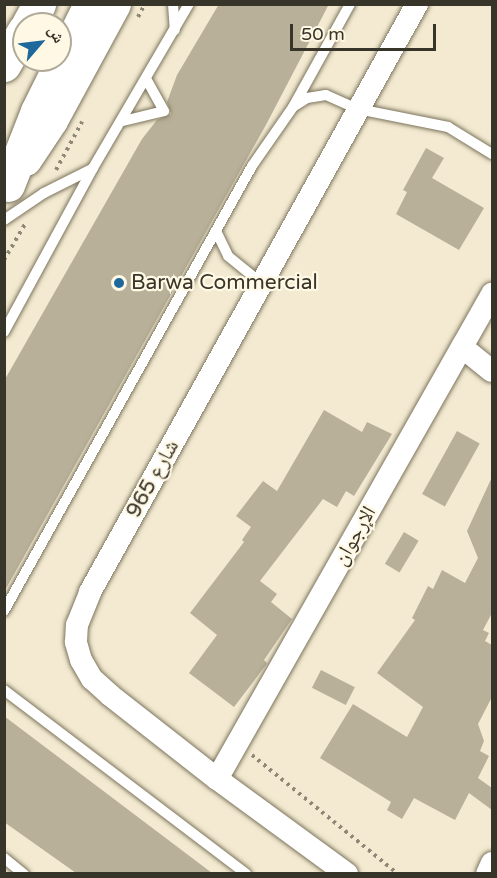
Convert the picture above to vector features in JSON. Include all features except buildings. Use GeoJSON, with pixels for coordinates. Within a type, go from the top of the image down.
{"type":"FeatureCollection","features":[{"type":"Feature","properties":{"kind":"main road"},"geometry":{"type":"LineString","coordinates":[[6,188],[37,111],[90,4]]}},
{"type":"Feature","properties":{"kind":"main road"},"geometry":{"type":"LineString","coordinates":[[6,188],[51,120],[114,4]]}},
{"type":"Feature","properties":{"kind":"main road"},"geometry":{"type":"LineString","coordinates":[[4,65],[12,51]]}},
{"type":"Feature","properties":{"kind":"street","name":"شارع 965"},"geometry":{"type":"LineString","coordinates":[[347,873],[218,779],[93,679],[81,660],[76,642],[80,617],[90,592],[417,4]]}},
{"type":"Feature","properties":{"kind":"street","name":"الإرجوان"},"geometry":{"type":"LineString","coordinates":[[218,779],[492,294]]}},
{"type":"Feature","properties":{"kind":"street"},"geometry":{"type":"LineString","coordinates":[[462,348],[492,371]]}},
{"type":"Feature","properties":{"kind":"street"},"geometry":{"type":"LineString","coordinates":[[487,873],[492,863]]}},
{"type":"Feature","properties":{"kind":"lane"},"geometry":{"type":"LineString","coordinates":[[173,4],[175,31]]}},
{"type":"Feature","properties":{"kind":"lane"},"geometry":{"type":"LineString","coordinates":[[4,332],[93,168],[147,80],[189,4]]}},
{"type":"Feature","properties":{"kind":"lane"},"geometry":{"type":"LineString","coordinates":[[4,611],[216,231],[249,164],[293,107],[350,4]]}},
{"type":"Feature","properties":{"kind":"lane"},"geometry":{"type":"LineString","coordinates":[[123,121],[164,111],[147,80]]}},
{"type":"Feature","properties":{"kind":"lane"},"geometry":{"type":"LineString","coordinates":[[293,107],[307,98],[326,95],[358,109],[448,127],[492,154]]}},
{"type":"Feature","properties":{"kind":"lane"},"geometry":{"type":"LineString","coordinates":[[4,220],[35,198],[93,168]]}},
{"type":"Feature","properties":{"kind":"lane"},"geometry":{"type":"LineString","coordinates":[[216,231],[228,256],[261,284]]}},
{"type":"Feature","properties":{"kind":"lane"},"geometry":{"type":"LineString","coordinates":[[4,690],[246,873]]}},
{"type":"Feature","properties":{"kind":"lane"},"geometry":{"type":"LineString","coordinates":[[4,858],[24,873]]}},
{"type":"Feature","properties":{"kind":"path"},"geometry":{"type":"LineString","coordinates":[[238,743],[398,873]]}},
{"type":"Feature","properties":{"kind":"place","name":"Barwa Commercial"},"geometry":{"type":"Point","coordinates":[119,283]}}]}
